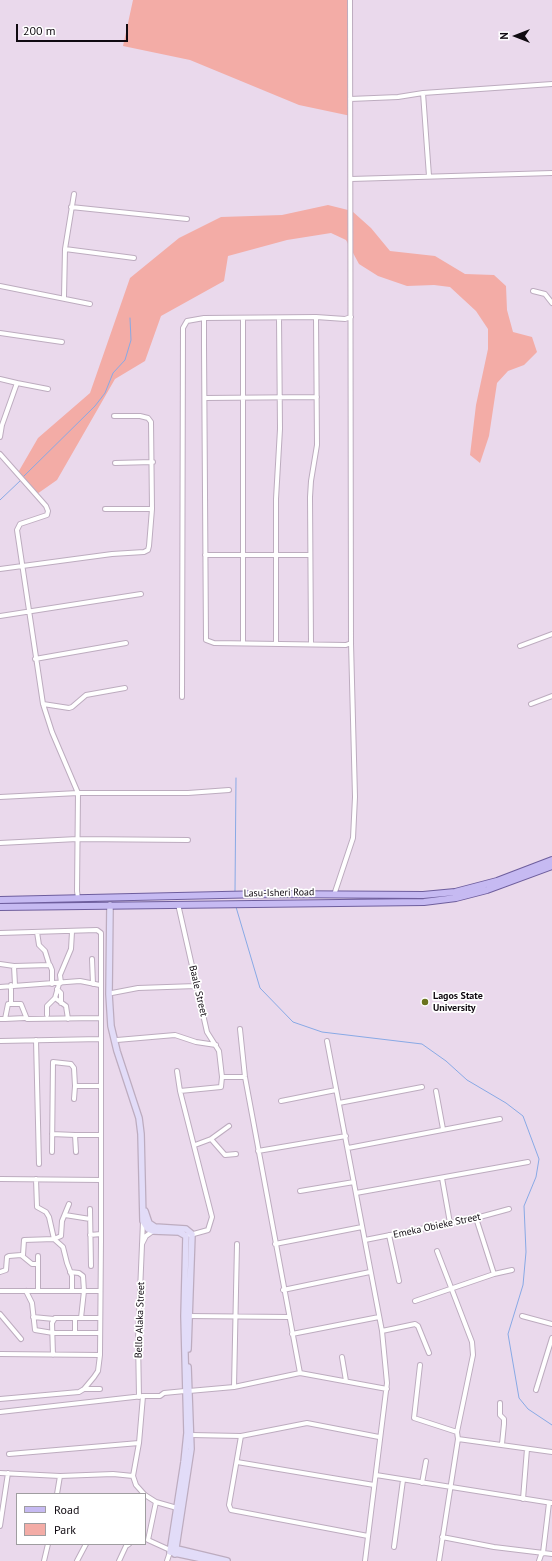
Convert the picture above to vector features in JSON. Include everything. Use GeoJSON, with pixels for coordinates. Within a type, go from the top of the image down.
{"type":"FeatureCollection","features":[{"type":"Feature","properties":{"kind":"main road","name":"Lasu-Isheri Road"},"geometry":{"type":"LineString","coordinates":[[0,900],[334,894],[423,895],[455,892],[509,877],[552,860]]}},
{"type":"Feature","properties":{"kind":"main road","name":"Lasu-Isheri Road"},"geometry":{"type":"LineString","coordinates":[[0,907],[178,904],[398,903],[441,900],[492,889],[552,866]]}},
{"type":"Feature","properties":{"kind":"street"},"geometry":{"type":"LineString","coordinates":[[334,894],[353,838],[354,822],[351,643],[352,317],[350,0]]}},
{"type":"Feature","properties":{"kind":"street"},"geometry":{"type":"LineString","coordinates":[[350,99],[398,97],[423,93],[552,84]]}},
{"type":"Feature","properties":{"kind":"street"},"geometry":{"type":"LineString","coordinates":[[423,93],[429,176]]}},
{"type":"Feature","properties":{"kind":"street"},"geometry":{"type":"LineString","coordinates":[[351,179],[552,173]]}},
{"type":"Feature","properties":{"kind":"street"},"geometry":{"type":"LineString","coordinates":[[64,297],[65,249],[74,194]]}},
{"type":"Feature","properties":{"kind":"street"},"geometry":{"type":"LineString","coordinates":[[71,207],[187,219]]}},
{"type":"Feature","properties":{"kind":"street"},"geometry":{"type":"LineString","coordinates":[[65,249],[134,258]]}},
{"type":"Feature","properties":{"kind":"street"},"geometry":{"type":"LineString","coordinates":[[0,286],[64,297],[90,304]]}},
{"type":"Feature","properties":{"kind":"street"},"geometry":{"type":"LineString","coordinates":[[534,291],[545,294],[552,303]]}},
{"type":"Feature","properties":{"kind":"street"},"geometry":{"type":"LineString","coordinates":[[182,697],[183,328],[187,320],[204,318],[316,317],[345,319],[352,317]]}},
{"type":"Feature","properties":{"kind":"street"},"geometry":{"type":"LineString","coordinates":[[311,643],[310,496],[311,481],[317,456],[316,317]]}},
{"type":"Feature","properties":{"kind":"street"},"geometry":{"type":"LineString","coordinates":[[204,318],[206,640],[214,643],[311,643],[346,645],[351,643]]}},
{"type":"Feature","properties":{"kind":"street"},"geometry":{"type":"LineString","coordinates":[[243,318],[243,643]]}},
{"type":"Feature","properties":{"kind":"street"},"geometry":{"type":"LineString","coordinates":[[276,643],[276,499],[279,458],[280,397],[279,318]]}},
{"type":"Feature","properties":{"kind":"street"},"geometry":{"type":"LineString","coordinates":[[0,333],[62,342]]}},
{"type":"Feature","properties":{"kind":"street"},"geometry":{"type":"LineString","coordinates":[[0,380],[48,389]]}},
{"type":"Feature","properties":{"kind":"street"},"geometry":{"type":"LineString","coordinates":[[0,437],[2,425],[17,382]]}},
{"type":"Feature","properties":{"kind":"street"},"geometry":{"type":"LineString","coordinates":[[205,398],[317,397]]}},
{"type":"Feature","properties":{"kind":"street"},"geometry":{"type":"LineString","coordinates":[[0,569],[112,554],[144,552],[150,546],[153,462],[150,420],[140,416],[114,416]]}},
{"type":"Feature","properties":{"kind":"street"},"geometry":{"type":"LineString","coordinates":[[0,454],[46,506],[48,511],[47,515],[17,526],[35,658],[43,704],[52,732],[78,793],[78,898]]}},
{"type":"Feature","properties":{"kind":"street"},"geometry":{"type":"LineString","coordinates":[[115,463],[153,462]]}},
{"type":"Feature","properties":{"kind":"street"},"geometry":{"type":"LineString","coordinates":[[104,509],[152,509]]}},
{"type":"Feature","properties":{"kind":"street"},"geometry":{"type":"LineString","coordinates":[[205,555],[310,555]]}},
{"type":"Feature","properties":{"kind":"street"},"geometry":{"type":"LineString","coordinates":[[0,616],[141,594]]}},
{"type":"Feature","properties":{"kind":"street"},"geometry":{"type":"LineString","coordinates":[[520,646],[552,634]]}},
{"type":"Feature","properties":{"kind":"street"},"geometry":{"type":"LineString","coordinates":[[35,658],[126,643]]}},
{"type":"Feature","properties":{"kind":"street"},"geometry":{"type":"LineString","coordinates":[[43,704],[72,708],[86,695],[126,688]]}},
{"type":"Feature","properties":{"kind":"street"},"geometry":{"type":"LineString","coordinates":[[531,704],[552,696]]}},
{"type":"Feature","properties":{"kind":"street"},"geometry":{"type":"LineString","coordinates":[[0,797],[78,793],[188,793],[229,790]]}},
{"type":"Feature","properties":{"kind":"street"},"geometry":{"type":"LineString","coordinates":[[0,843],[77,839],[188,840]]}},
{"type":"Feature","properties":{"kind":"street","name":"Baale Street"},"geometry":{"type":"LineString","coordinates":[[178,904],[207,1032],[219,1051],[222,1077]]}},
{"type":"Feature","properties":{"kind":"street"},"geometry":{"type":"LineString","coordinates":[[111,905],[112,993],[117,1040],[138,1105],[145,1134],[146,1216],[149,1223],[155,1227],[186,1229],[189,1235],[187,1433],[172,1550]]}},
{"type":"Feature","properties":{"kind":"street"},"geometry":{"type":"LineString","coordinates":[[111,905],[109,987],[111,1026],[117,1051],[139,1118],[141,1134],[143,1221],[148,1229],[153,1231],[179,1232],[189,1235],[208,1230],[212,1217],[195,1145],[180,1091],[177,1071]]}},
{"type":"Feature","properties":{"kind":"street"},"geometry":{"type":"LineString","coordinates":[[0,933],[100,931],[100,1355],[98,1371],[84,1389]]}},
{"type":"Feature","properties":{"kind":"street"},"geometry":{"type":"LineString","coordinates":[[37,932],[39,945],[45,951],[49,964],[52,967],[52,984]]}},
{"type":"Feature","properties":{"kind":"street"},"geometry":{"type":"LineString","coordinates":[[47,1015],[47,1006],[55,998],[60,984],[60,975],[71,949],[72,932]]}},
{"type":"Feature","properties":{"kind":"street"},"geometry":{"type":"LineString","coordinates":[[92,959],[93,984]]}},
{"type":"Feature","properties":{"kind":"street"},"geometry":{"type":"LineString","coordinates":[[0,964],[14,966],[49,964]]}},
{"type":"Feature","properties":{"kind":"street"},"geometry":{"type":"LineString","coordinates":[[11,1004],[14,966]]}},
{"type":"Feature","properties":{"kind":"street"},"geometry":{"type":"LineString","coordinates":[[0,987],[13,985],[60,984],[80,981],[100,985]]}},
{"type":"Feature","properties":{"kind":"street"},"geometry":{"type":"LineString","coordinates":[[112,993],[138,988],[196,986]]}},
{"type":"Feature","properties":{"kind":"street"},"geometry":{"type":"LineString","coordinates":[[57,989],[61,993],[61,1003]]}},
{"type":"Feature","properties":{"kind":"street"},"geometry":{"type":"LineString","coordinates":[[55,998],[66,1006],[68,1019]]}},
{"type":"Feature","properties":{"kind":"street"},"geometry":{"type":"LineString","coordinates":[[25,1018],[21,1004],[8,1004],[2,1019],[100,1018]]}},
{"type":"Feature","properties":{"kind":"street"},"geometry":{"type":"LineString","coordinates":[[240,1029],[244,1077],[283,1290],[300,1373]]}},
{"type":"Feature","properties":{"kind":"street"},"geometry":{"type":"LineString","coordinates":[[117,1040],[175,1035],[196,1042],[216,1045]]}},
{"type":"Feature","properties":{"kind":"street"},"geometry":{"type":"LineString","coordinates":[[0,1040],[101,1039]]}},
{"type":"Feature","properties":{"kind":"street"},"geometry":{"type":"LineString","coordinates":[[36,1040],[39,1164]]}},
{"type":"Feature","properties":{"kind":"street"},"geometry":{"type":"LineString","coordinates":[[327,1041],[382,1331],[387,1389],[379,1437],[365,1561]]}},
{"type":"Feature","properties":{"kind":"street"},"geometry":{"type":"LineString","coordinates":[[52,1152],[53,1062],[71,1064],[74,1068],[74,1099]]}},
{"type":"Feature","properties":{"kind":"street"},"geometry":{"type":"LineString","coordinates":[[180,1091],[221,1087],[222,1077],[244,1077]]}},
{"type":"Feature","properties":{"kind":"street"},"geometry":{"type":"LineString","coordinates":[[74,1086],[100,1086]]}},
{"type":"Feature","properties":{"kind":"street"},"geometry":{"type":"LineString","coordinates":[[339,1103],[422,1087]]}},
{"type":"Feature","properties":{"kind":"street"},"geometry":{"type":"LineString","coordinates":[[281,1101],[336,1090]]}},
{"type":"Feature","properties":{"kind":"street"},"geometry":{"type":"LineString","coordinates":[[436,1091],[443,1130]]}},
{"type":"Feature","properties":{"kind":"street"},"geometry":{"type":"LineString","coordinates":[[348,1148],[500,1119]]}},
{"type":"Feature","properties":{"kind":"street"},"geometry":{"type":"LineString","coordinates":[[195,1145],[211,1139],[229,1126]]}},
{"type":"Feature","properties":{"kind":"street"},"geometry":{"type":"LineString","coordinates":[[52,1134],[100,1135]]}},
{"type":"Feature","properties":{"kind":"street"},"geometry":{"type":"LineString","coordinates":[[75,1135],[76,1152]]}},
{"type":"Feature","properties":{"kind":"street"},"geometry":{"type":"LineString","coordinates":[[258,1150],[346,1136]]}},
{"type":"Feature","properties":{"kind":"street"},"geometry":{"type":"LineString","coordinates":[[211,1139],[224,1155],[236,1154]]}},
{"type":"Feature","properties":{"kind":"street"},"geometry":{"type":"LineString","coordinates":[[356,1193],[528,1162]]}},
{"type":"Feature","properties":{"kind":"street"},"geometry":{"type":"LineString","coordinates":[[442,1178],[450,1223]]}},
{"type":"Feature","properties":{"kind":"street"},"geometry":{"type":"LineString","coordinates":[[0,1179],[101,1180]]}},
{"type":"Feature","properties":{"kind":"street"},"geometry":{"type":"LineString","coordinates":[[36,1179],[37,1205],[50,1217],[54,1239],[63,1247],[72,1276],[72,1291]]}},
{"type":"Feature","properties":{"kind":"street"},"geometry":{"type":"LineString","coordinates":[[300,1191],[354,1182]]}},
{"type":"Feature","properties":{"kind":"street"},"geometry":{"type":"LineString","coordinates":[[23,1256],[24,1240],[54,1239],[62,1234],[62,1221],[69,1204]]}},
{"type":"Feature","properties":{"kind":"street"},"geometry":{"type":"LineString","coordinates":[[90,1209],[91,1266]]}},
{"type":"Feature","properties":{"kind":"street","name":"Emeka Obieke Street"},"geometry":{"type":"LineString","coordinates":[[365,1240],[509,1210]]}},
{"type":"Feature","properties":{"kind":"street"},"geometry":{"type":"LineString","coordinates":[[65,1215],[90,1219]]}},
{"type":"Feature","properties":{"kind":"street"},"geometry":{"type":"LineString","coordinates":[[476,1218],[494,1274]]}},
{"type":"Feature","properties":{"kind":"street","name":"Bello Alaka Street"},"geometry":{"type":"LineString","coordinates":[[133,1476],[139,1443],[141,1397],[138,1338],[143,1221]]}},
{"type":"Feature","properties":{"kind":"street"},"geometry":{"type":"LineString","coordinates":[[275,1244],[362,1227]]}},
{"type":"Feature","properties":{"kind":"street"},"geometry":{"type":"LineString","coordinates":[[142,1244],[146,1236],[153,1231]]}},
{"type":"Feature","properties":{"kind":"street"},"geometry":{"type":"LineString","coordinates":[[90,1235],[101,1234]]}},
{"type":"Feature","properties":{"kind":"street"},"geometry":{"type":"LineString","coordinates":[[167,1561],[172,1550],[191,1435],[187,1391],[184,1316],[189,1235]]}},
{"type":"Feature","properties":{"kind":"street"},"geometry":{"type":"LineString","coordinates":[[389,1235],[399,1281]]}},
{"type":"Feature","properties":{"kind":"street"},"geometry":{"type":"LineString","coordinates":[[234,1387],[237,1244]]}},
{"type":"Feature","properties":{"kind":"street"},"geometry":{"type":"LineString","coordinates":[[437,1251],[453,1289],[472,1342],[473,1355],[458,1432],[439,1561]]}},
{"type":"Feature","properties":{"kind":"street"},"geometry":{"type":"LineString","coordinates":[[0,1272],[6,1270],[7,1257],[15,1255],[23,1256],[32,1264],[38,1264]]}},
{"type":"Feature","properties":{"kind":"street"},"geometry":{"type":"LineString","coordinates":[[38,1256],[38,1290]]}},
{"type":"Feature","properties":{"kind":"street"},"geometry":{"type":"LineString","coordinates":[[415,1302],[494,1274],[512,1270]]}},
{"type":"Feature","properties":{"kind":"street"},"geometry":{"type":"LineString","coordinates":[[70,1272],[79,1273],[83,1276],[84,1291],[81,1318]]}},
{"type":"Feature","properties":{"kind":"street"},"geometry":{"type":"LineString","coordinates":[[283,1290],[370,1272]]}},
{"type":"Feature","properties":{"kind":"street"},"geometry":{"type":"LineString","coordinates":[[26,1290],[32,1303],[35,1330],[53,1333],[100,1333]]}},
{"type":"Feature","properties":{"kind":"street"},"geometry":{"type":"LineString","coordinates":[[0,1291],[100,1291]]}},
{"type":"Feature","properties":{"kind":"street"},"geometry":{"type":"LineString","coordinates":[[0,1314],[21,1339]]}},
{"type":"Feature","properties":{"kind":"street"},"geometry":{"type":"LineString","coordinates":[[188,1316],[235,1318],[289,1317]]}},
{"type":"Feature","properties":{"kind":"street"},"geometry":{"type":"LineString","coordinates":[[522,1316],[552,1324]]}},
{"type":"Feature","properties":{"kind":"street"},"geometry":{"type":"LineString","coordinates":[[33,1317],[54,1319],[57,1317],[100,1318]]}},
{"type":"Feature","properties":{"kind":"street"},"geometry":{"type":"LineString","coordinates":[[292,1334],[379,1317]]}},
{"type":"Feature","properties":{"kind":"street"},"geometry":{"type":"LineString","coordinates":[[75,1318],[75,1333]]}},
{"type":"Feature","properties":{"kind":"street"},"geometry":{"type":"LineString","coordinates":[[53,1355],[54,1319]]}},
{"type":"Feature","properties":{"kind":"street"},"geometry":{"type":"LineString","coordinates":[[382,1331],[415,1324],[418,1326],[429,1353]]}},
{"type":"Feature","properties":{"kind":"street"},"geometry":{"type":"LineString","coordinates":[[536,1390],[552,1338]]}},
{"type":"Feature","properties":{"kind":"street"},"geometry":{"type":"LineString","coordinates":[[0,1354],[100,1355]]}},
{"type":"Feature","properties":{"kind":"street"},"geometry":{"type":"LineString","coordinates":[[342,1357],[346,1382]]}},
{"type":"Feature","properties":{"kind":"street"},"geometry":{"type":"LineString","coordinates":[[420,1365],[414,1418],[458,1432]]}},
{"type":"Feature","properties":{"kind":"street"},"geometry":{"type":"LineString","coordinates":[[0,1412],[160,1396],[164,1393],[234,1387],[300,1373],[387,1389]]}},
{"type":"Feature","properties":{"kind":"street"},"geometry":{"type":"LineString","coordinates":[[0,1399],[71,1394],[84,1389],[100,1389]]}},
{"type":"Feature","properties":{"kind":"street"},"geometry":{"type":"LineString","coordinates":[[500,1403],[500,1415],[504,1419],[502,1444]]}},
{"type":"Feature","properties":{"kind":"street"},"geometry":{"type":"LineString","coordinates":[[191,1435],[241,1436],[306,1423],[379,1437]]}},
{"type":"Feature","properties":{"kind":"street"},"geometry":{"type":"LineString","coordinates":[[241,1436],[229,1508],[233,1511],[368,1536]]}},
{"type":"Feature","properties":{"kind":"street"},"geometry":{"type":"LineString","coordinates":[[458,1439],[552,1452]]}},
{"type":"Feature","properties":{"kind":"street"},"geometry":{"type":"LineString","coordinates":[[9,1454],[139,1443]]}},
{"type":"Feature","properties":{"kind":"street"},"geometry":{"type":"LineString","coordinates":[[523,1499],[527,1449]]}},
{"type":"Feature","properties":{"kind":"street"},"geometry":{"type":"LineString","coordinates":[[422,1483],[426,1461]]}},
{"type":"Feature","properties":{"kind":"street"},"geometry":{"type":"LineString","coordinates":[[237,1462],[374,1485]]}},
{"type":"Feature","properties":{"kind":"street"},"geometry":{"type":"LineString","coordinates":[[0,1473],[60,1476],[113,1474],[133,1476],[136,1485],[142,1493]]}},
{"type":"Feature","properties":{"kind":"street"},"geometry":{"type":"LineString","coordinates":[[0,1526],[8,1473]]}},
{"type":"Feature","properties":{"kind":"street"},"geometry":{"type":"LineString","coordinates":[[376,1474],[403,1480],[551,1503],[544,1553],[541,1555],[539,1561]]}},
{"type":"Feature","properties":{"kind":"street"},"geometry":{"type":"LineString","coordinates":[[57,1493],[60,1476]]}},
{"type":"Feature","properties":{"kind":"street"},"geometry":{"type":"LineString","coordinates":[[394,1546],[403,1480]]}},
{"type":"Feature","properties":{"kind":"street"},"geometry":{"type":"LineString","coordinates":[[146,1496],[156,1502],[177,1508]]}},
{"type":"Feature","properties":{"kind":"street"},"geometry":{"type":"LineString","coordinates":[[156,1502],[147,1541],[172,1550],[212,1561]]}},
{"type":"Feature","properties":{"kind":"street"},"geometry":{"type":"LineString","coordinates":[[442,1537],[494,1547],[552,1554]]}},
{"type":"Feature","properties":{"kind":"street"},"geometry":{"type":"LineString","coordinates":[[44,1561],[48,1545]]}},
{"type":"Feature","properties":{"kind":"street"},"geometry":{"type":"LineString","coordinates":[[77,1561],[85,1545]]}},
{"type":"Feature","properties":{"kind":"street"},"geometry":{"type":"LineString","coordinates":[[119,1561],[128,1545]]}},
{"type":"Feature","properties":{"kind":"street"},"geometry":{"type":"LineString","coordinates":[[172,1550],[227,1561]]}},
{"type":"Feature","properties":{"kind":"green space"},"geometry":{"type":"Polygon","coordinates":[[[133,0],[349,0],[351,116],[299,105],[190,60],[123,46],[133,0]]]}},
{"type":"Feature","properties":{"kind":"green space"},"geometry":{"type":"Polygon","coordinates":[[[328,205],[352,211],[371,228],[390,251],[435,256],[465,274],[494,275],[506,286],[507,310],[513,332],[532,337],[537,352],[524,365],[508,371],[497,383],[489,436],[480,463],[470,455],[476,405],[488,349],[488,329],[476,311],[450,287],[434,285],[407,286],[378,276],[359,264],[346,240],[331,233],[287,240],[228,256],[224,281],[161,316],[145,361],[115,379],[57,480],[37,494],[16,476],[38,438],[90,393],[130,278],[179,238],[221,217],[282,215],[328,205]]]}},
{"type":"Feature","properties":{"kind":"waterway"},"geometry":{"type":"LineString","coordinates":[[23,477],[95,406],[105,393],[113,373],[125,360],[131,340],[130,318]]}},
{"type":"Feature","properties":{"kind":"waterway"},"geometry":{"type":"LineString","coordinates":[[0,500],[21,480]]}},
{"type":"Feature","properties":{"kind":"waterway"},"geometry":{"type":"LineString","coordinates":[[235,892],[236,778]]}},
{"type":"Feature","properties":{"kind":"waterway"},"geometry":{"type":"LineString","coordinates":[[236,907],[260,988],[293,1022],[322,1032],[422,1044],[446,1061],[467,1080],[506,1103],[523,1116],[539,1159],[536,1177],[524,1206],[526,1252],[523,1285],[508,1334],[519,1398],[528,1409],[552,1425]]}},
{"type":"Feature","properties":{"kind":"place","name":"Lagos State University"},"geometry":{"type":"Point","coordinates":[425,1002]}}]}
